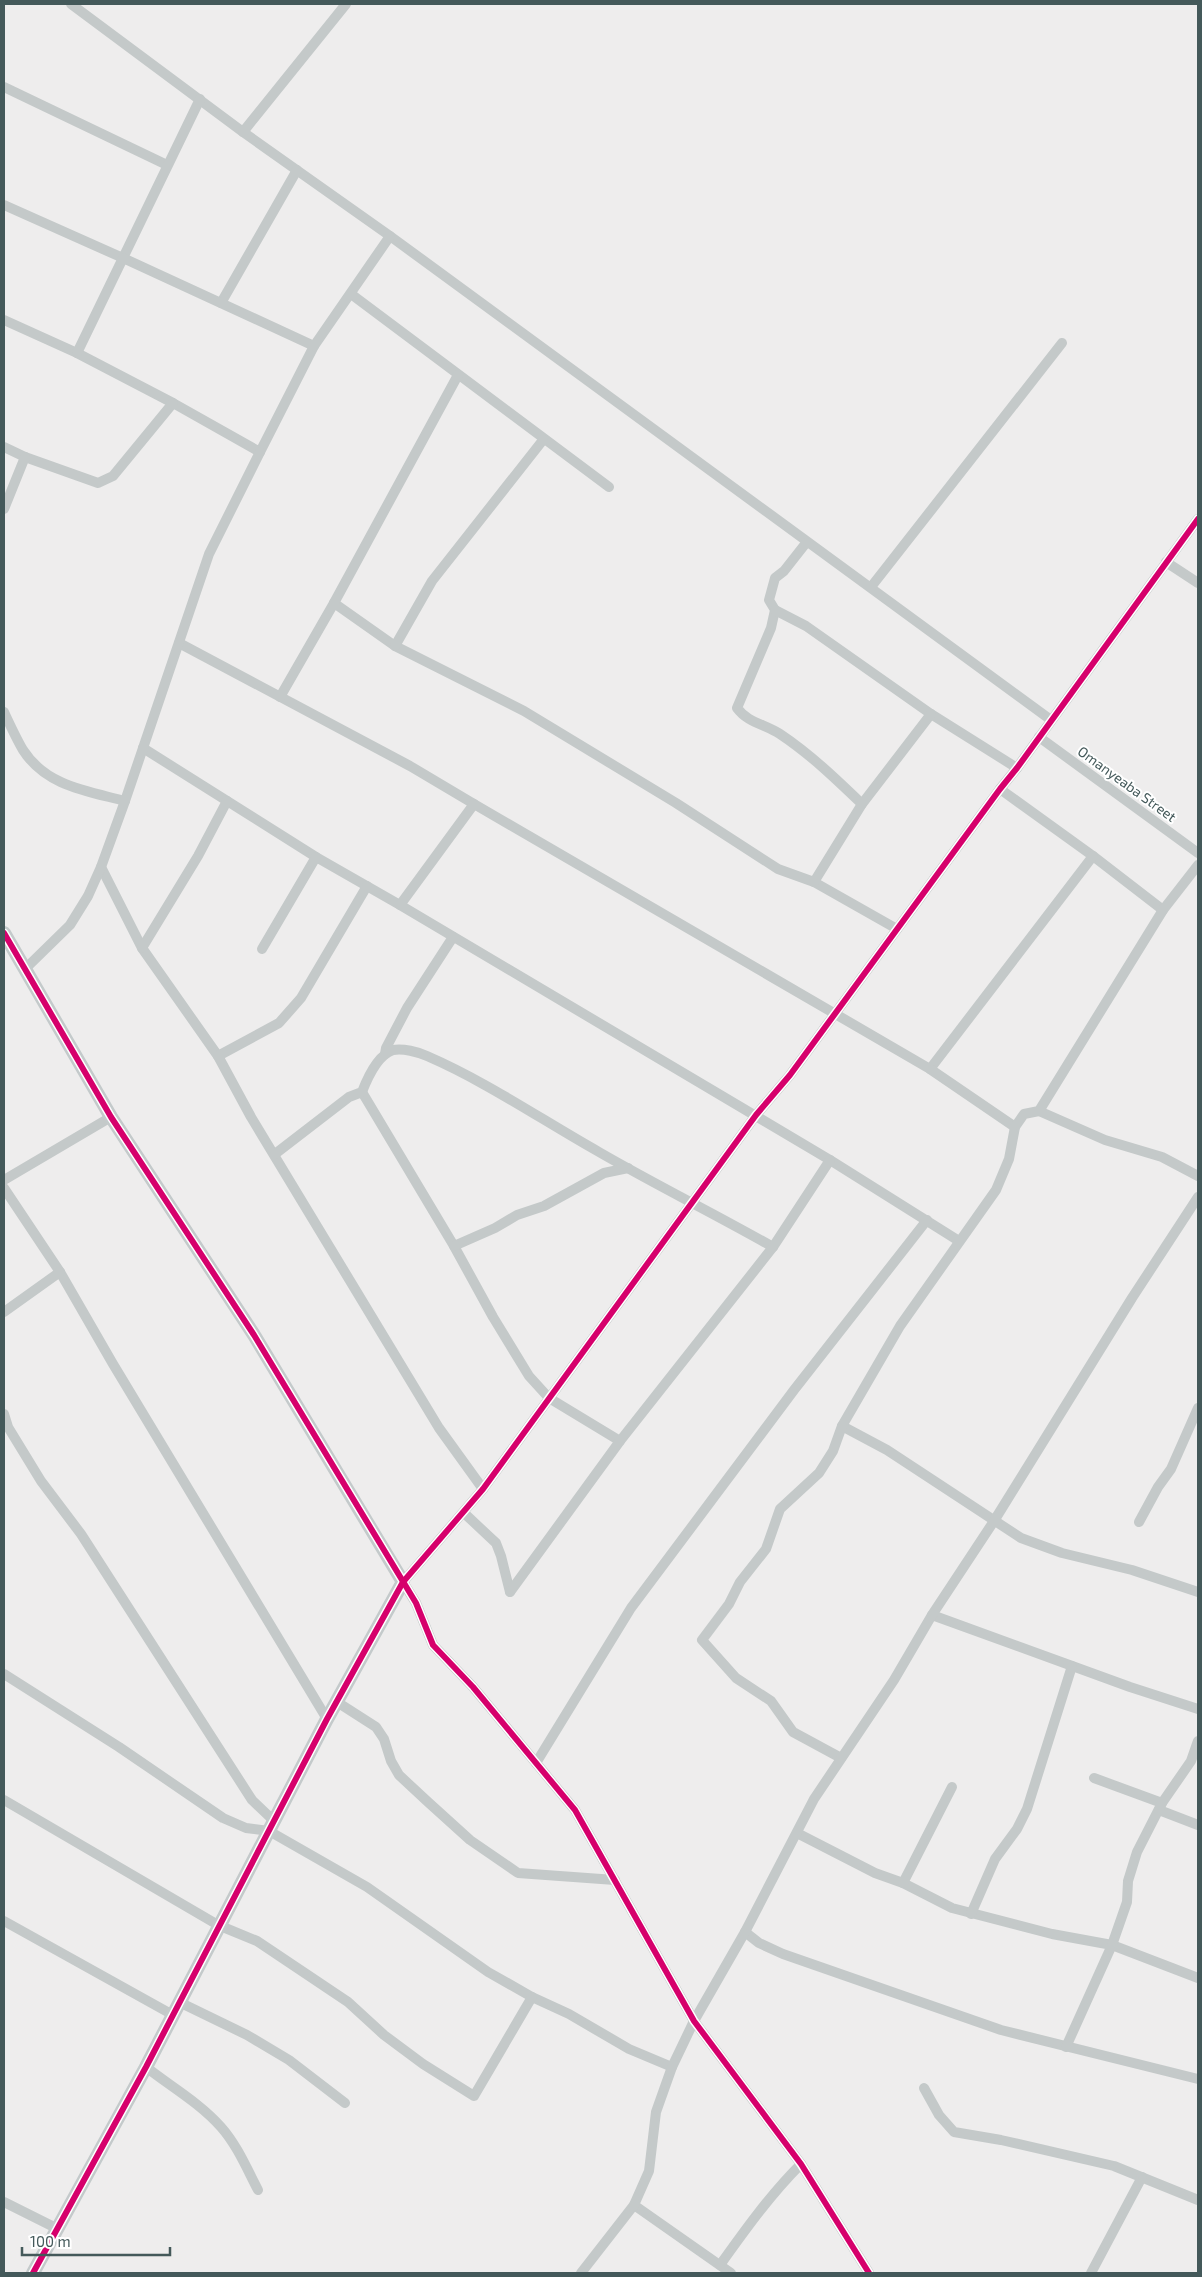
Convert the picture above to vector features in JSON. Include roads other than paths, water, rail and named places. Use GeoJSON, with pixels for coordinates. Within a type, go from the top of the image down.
{"type":"FeatureCollection","features":[{"type":"Feature","properties":{"kind":"street"},"geometry":{"type":"LineString","coordinates":[[71,4],[243,132],[390,236],[806,543],[871,587],[1051,720]]}},
{"type":"Feature","properties":{"kind":"street"},"geometry":{"type":"LineString","coordinates":[[243,132],[346,4]]}},
{"type":"Feature","properties":{"kind":"street"},"geometry":{"type":"LineString","coordinates":[[4,87],[166,165]]}},
{"type":"Feature","properties":{"kind":"street"},"geometry":{"type":"LineString","coordinates":[[76,352],[200,99]]}},
{"type":"Feature","properties":{"kind":"street"},"geometry":{"type":"LineString","coordinates":[[220,303],[297,170]]}},
{"type":"Feature","properties":{"kind":"street"},"geometry":{"type":"LineString","coordinates":[[4,205],[314,346]]}},
{"type":"Feature","properties":{"kind":"street"},"geometry":{"type":"LineString","coordinates":[[25,969],[70,926],[88,896],[101,867],[209,554],[314,346],[390,236]]}},
{"type":"Feature","properties":{"kind":"street"},"geometry":{"type":"LineString","coordinates":[[351,294],[543,440],[609,487]]}},
{"type":"Feature","properties":{"kind":"street"},"geometry":{"type":"LineString","coordinates":[[4,321],[76,352],[260,452]]}},
{"type":"Feature","properties":{"kind":"street"},"geometry":{"type":"LineString","coordinates":[[871,587],[1062,342]]}},
{"type":"Feature","properties":{"kind":"street"},"geometry":{"type":"LineString","coordinates":[[280,697],[334,603],[458,375]]}},
{"type":"Feature","properties":{"kind":"street"},"geometry":{"type":"LineString","coordinates":[[4,446],[25,457],[98,484],[113,476],[172,403]]}},
{"type":"Feature","properties":{"kind":"street"},"geometry":{"type":"LineString","coordinates":[[395,646],[432,581],[543,440]]}},
{"type":"Feature","properties":{"kind":"street"},"geometry":{"type":"LineString","coordinates":[[4,509],[25,457]]}},
{"type":"Feature","properties":{"kind":"street"},"geometry":{"type":"LineString","coordinates":[[33,2273],[146,2067],[218,1925],[327,1719],[403,1582],[483,1489],[756,1115],[790,1075],[1000,789],[1018,768],[1198,519]]}},
{"type":"Feature","properties":{"kind":"street"},"geometry":{"type":"LineString","coordinates":[[806,543],[784,572],[775,578],[769,600],[775,610],[806,626],[931,714],[1018,768]]}},
{"type":"Feature","properties":{"kind":"street"},"geometry":{"type":"LineString","coordinates":[[1166,562],[1198,582]]}},
{"type":"Feature","properties":{"kind":"street"},"geometry":{"type":"LineString","coordinates":[[334,603],[395,646],[524,711],[676,803],[778,869],[814,882],[897,929]]}},
{"type":"Feature","properties":{"kind":"street"},"geometry":{"type":"LineString","coordinates":[[775,610],[772,628],[737,708],[743,717],[778,732],[819,763],[862,804]]}},
{"type":"Feature","properties":{"kind":"street"},"geometry":{"type":"LineString","coordinates":[[179,643],[410,766],[930,1069],[1015,1127]]}},
{"type":"Feature","properties":{"kind":"street"},"geometry":{"type":"LineString","coordinates":[[4,712],[24,751],[41,771],[61,783],[124,801]]}},
{"type":"Feature","properties":{"kind":"street"},"geometry":{"type":"LineString","coordinates":[[814,882],[862,804],[931,714]]}},
{"type":"Feature","properties":{"kind":"street","name":"Omanyeaba Street"},"geometry":{"type":"LineString","coordinates":[[1039,737],[1198,853]]}},
{"type":"Feature","properties":{"kind":"street"},"geometry":{"type":"LineString","coordinates":[[143,748],[316,857],[756,1115],[959,1241]]}},
{"type":"Feature","properties":{"kind":"street"},"geometry":{"type":"LineString","coordinates":[[1000,789],[1093,856],[1163,910]]}},
{"type":"Feature","properties":{"kind":"street"},"geometry":{"type":"LineString","coordinates":[[142,948],[198,856],[227,801]]}},
{"type":"Feature","properties":{"kind":"street"},"geometry":{"type":"LineString","coordinates":[[400,905],[474,804]]}},
{"type":"Feature","properties":{"kind":"street"},"geometry":{"type":"LineString","coordinates":[[930,1069],[1093,856]]}},
{"type":"Feature","properties":{"kind":"street"},"geometry":{"type":"LineString","coordinates":[[262,949],[316,857]]}},
{"type":"Feature","properties":{"kind":"street"},"geometry":{"type":"LineString","coordinates":[[1039,1111],[1163,910],[1198,865]]}},
{"type":"Feature","properties":{"kind":"street"},"geometry":{"type":"LineString","coordinates":[[101,867],[142,948],[218,1056],[251,1117],[439,1428],[483,1489]]}},
{"type":"Feature","properties":{"kind":"street"},"geometry":{"type":"LineString","coordinates":[[218,1056],[279,1023],[301,998],[367,886]]}},
{"type":"Feature","properties":{"kind":"street"},"geometry":{"type":"LineString","coordinates":[[4,933],[111,1116],[254,1335],[416,1603],[433,1645],[473,1687],[575,1810],[694,2021],[801,2164],[869,2273]]}},
{"type":"Feature","properties":{"kind":"street"},"geometry":{"type":"LineString","coordinates":[[453,937],[407,1008],[386,1048],[385,1054],[366,1080],[362,1092],[454,1246],[493,1317],[535,1384],[549,1398],[620,1441]]}},
{"type":"Feature","properties":{"kind":"street"},"geometry":{"type":"LineString","coordinates":[[385,1054],[393,1050],[424,1054],[457,1070],[628,1168],[773,1247]]}},
{"type":"Feature","properties":{"kind":"street"},"geometry":{"type":"LineString","coordinates":[[275,1154],[349,1097],[362,1092]]}},
{"type":"Feature","properties":{"kind":"street"},"geometry":{"type":"LineString","coordinates":[[841,1758],[793,1732],[771,1701],[736,1678],[702,1640],[728,1604],[740,1582],[766,1549],[780,1510],[819,1473],[833,1451],[842,1426],[900,1326],[1004,1176],[1015,1127],[1024,1114],[1039,1111],[1105,1140],[1162,1157],[1198,1176]]}},
{"type":"Feature","properties":{"kind":"street"},"geometry":{"type":"LineString","coordinates":[[4,1180],[111,1116]]}},
{"type":"Feature","properties":{"kind":"street"},"geometry":{"type":"LineString","coordinates":[[464,1513],[496,1543],[510,1592],[620,1441],[773,1247],[830,1160]]}},
{"type":"Feature","properties":{"kind":"street"},"geometry":{"type":"LineString","coordinates":[[454,1246],[495,1228],[517,1215],[544,1206],[604,1173],[628,1168]]}},
{"type":"Feature","properties":{"kind":"street"},"geometry":{"type":"LineString","coordinates":[[4,1188],[60,1272],[113,1364],[327,1719]]}},
{"type":"Feature","properties":{"kind":"street"},"geometry":{"type":"LineString","coordinates":[[581,2273],[634,2205],[649,2171],[657,2106],[672,2067],[694,2021],[745,1932],[814,1799],[894,1680],[932,1615],[994,1521],[1127,1306],[1198,1197]]}},
{"type":"Feature","properties":{"kind":"street"},"geometry":{"type":"LineString","coordinates":[[536,1763],[631,1608],[794,1390],[927,1220]]}},
{"type":"Feature","properties":{"kind":"street"},"geometry":{"type":"LineString","coordinates":[[4,1312],[60,1272]]}},
{"type":"Feature","properties":{"kind":"street"},"geometry":{"type":"LineString","coordinates":[[1139,1522],[1158,1487],[1171,1469],[1198,1408]]}},
{"type":"Feature","properties":{"kind":"street"},"geometry":{"type":"LineString","coordinates":[[4,1414],[6,1428],[41,1481],[81,1534],[252,1800],[271,1826],[367,1887],[488,1972],[532,1997],[569,2014],[629,2049],[672,2067]]}},
{"type":"Feature","properties":{"kind":"street"},"geometry":{"type":"LineString","coordinates":[[842,1426],[888,1450],[1021,1538],[1046,1548],[1132,1570],[1198,1592]]}},
{"type":"Feature","properties":{"kind":"street"},"geometry":{"type":"LineString","coordinates":[[932,1615],[1198,1709]]}},
{"type":"Feature","properties":{"kind":"street"},"geometry":{"type":"LineString","coordinates":[[971,1914],[996,1859],[1018,1829],[1027,1809],[1072,1666]]}},
{"type":"Feature","properties":{"kind":"street"},"geometry":{"type":"LineString","coordinates":[[4,1674],[119,1747],[223,1818],[246,1828],[271,1826]]}},
{"type":"Feature","properties":{"kind":"street"},"geometry":{"type":"LineString","coordinates":[[337,1702],[376,1727],[384,1739],[391,1761],[399,1775],[470,1840],[518,1873],[615,1880]]}},
{"type":"Feature","properties":{"kind":"street"},"geometry":{"type":"LineString","coordinates":[[1066,2047],[1112,1945],[1127,1902],[1130,1868],[1160,1806],[1191,1760],[1198,1741]]}},
{"type":"Feature","properties":{"kind":"street"},"geometry":{"type":"LineString","coordinates":[[1094,1778],[1160,1806],[1198,1825]]}},
{"type":"Feature","properties":{"kind":"street"},"geometry":{"type":"LineString","coordinates":[[903,1883],[952,1787]]}},
{"type":"Feature","properties":{"kind":"street"},"geometry":{"type":"LineString","coordinates":[[4,1800],[218,1925],[257,1941],[348,2002],[384,2035],[423,2064],[474,2096],[532,1997]]}},
{"type":"Feature","properties":{"kind":"street"},"geometry":{"type":"LineString","coordinates":[[797,1833],[875,1873],[903,1883],[952,1908],[1052,1934],[1112,1945],[1198,1978]]}},
{"type":"Feature","properties":{"kind":"street"},"geometry":{"type":"LineString","coordinates":[[4,1921],[176,2008],[247,2036],[289,2060],[345,2103]]}},
{"type":"Feature","properties":{"kind":"street"},"geometry":{"type":"LineString","coordinates":[[745,1932],[759,1943],[783,1954],[1001,2030],[1198,2079]]}},
{"type":"Feature","properties":{"kind":"street"},"geometry":{"type":"LineString","coordinates":[[146,2067],[205,2112],[221,2127],[230,2138],[258,2190]]}},
{"type":"Feature","properties":{"kind":"street"},"geometry":{"type":"LineString","coordinates":[[924,2088],[939,2114],[954,2132],[1114,2166],[1198,2200]]}},
{"type":"Feature","properties":{"kind":"street"},"geometry":{"type":"LineString","coordinates":[[720,2265],[750,2222],[781,2184],[801,2164]]}},
{"type":"Feature","properties":{"kind":"street"},"geometry":{"type":"LineString","coordinates":[[1091,2273],[1142,2177]]}},
{"type":"Feature","properties":{"kind":"street"},"geometry":{"type":"LineString","coordinates":[[4,2202],[58,2229]]}},
{"type":"Feature","properties":{"kind":"street"},"geometry":{"type":"LineString","coordinates":[[634,2205],[731,2273]]}}]}
